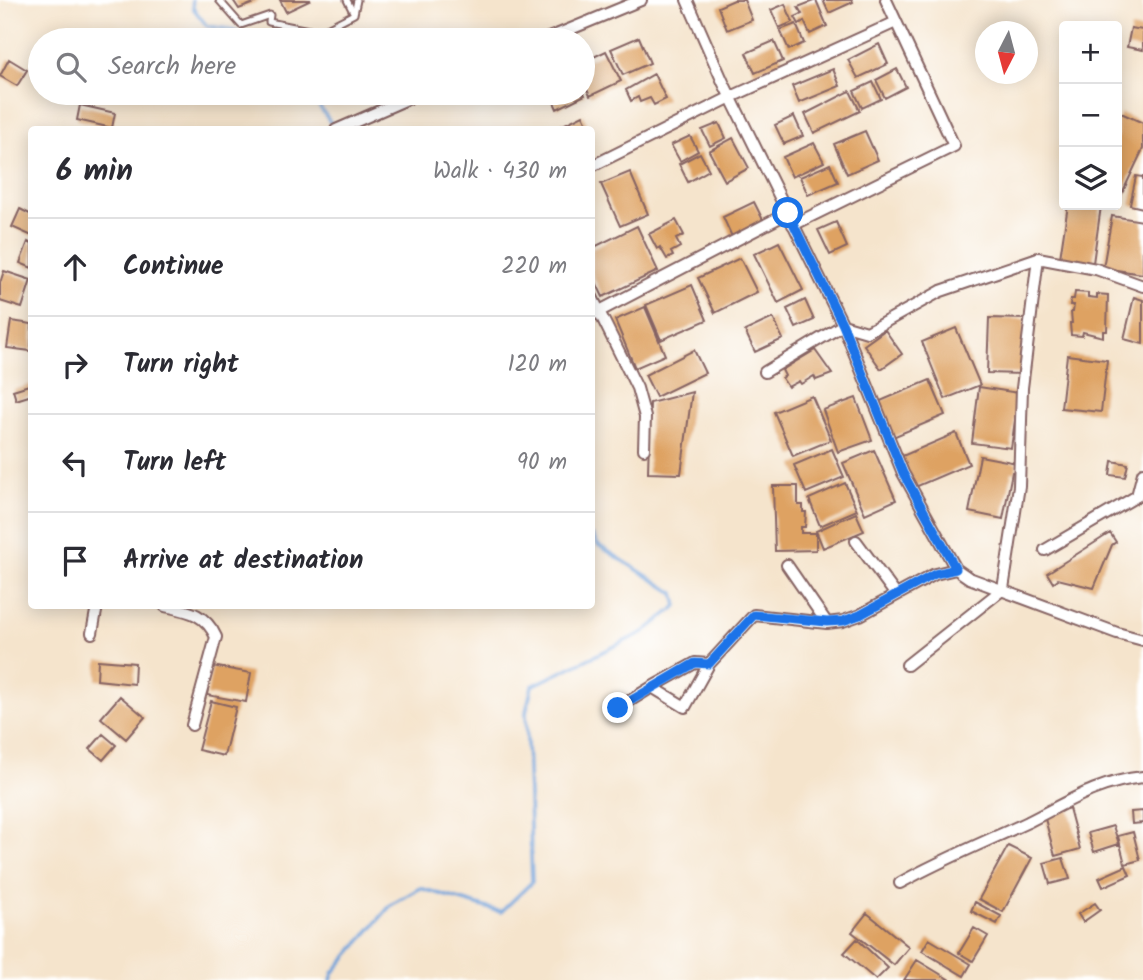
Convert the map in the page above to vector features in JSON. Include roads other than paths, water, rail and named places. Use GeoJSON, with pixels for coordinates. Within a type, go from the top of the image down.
{"type":"FeatureCollection","features":[{"type":"Feature","properties":{"kind":"street"},"geometry":{"type":"LineString","coordinates":[[573,28],[641,0]]}},
{"type":"Feature","properties":{"kind":"street"},"geometry":{"type":"LineString","coordinates":[[687,0],[731,97],[843,325],[903,473],[956,569],[969,578],[1117,633],[1143,640]]}},
{"type":"Feature","properties":{"kind":"street"},"geometry":{"type":"LineString","coordinates":[[793,225],[954,146],[886,0]]}},
{"type":"Feature","properties":{"kind":"street"},"geometry":{"type":"LineString","coordinates":[[595,165],[731,97],[896,22]]}},
{"type":"Feature","properties":{"kind":"street"},"geometry":{"type":"LineString","coordinates":[[343,126],[392,105]]}},
{"type":"Feature","properties":{"kind":"street"},"geometry":{"type":"LineString","coordinates":[[644,449],[645,417],[637,388],[595,313],[788,213]]}},
{"type":"Feature","properties":{"kind":"street"},"geometry":{"type":"LineString","coordinates":[[907,665],[1003,589],[1019,486],[1022,388],[1038,258]]}},
{"type":"Feature","properties":{"kind":"street"},"geometry":{"type":"LineString","coordinates":[[765,372],[843,325],[867,332],[941,290],[1038,258],[1096,269],[1143,286]]}},
{"type":"Feature","properties":{"kind":"street"},"geometry":{"type":"LineString","coordinates":[[1045,550],[1138,496],[1143,473]]}},
{"type":"Feature","properties":{"kind":"street"},"geometry":{"type":"LineString","coordinates":[[856,541],[896,595]]}},
{"type":"Feature","properties":{"kind":"street"},"geometry":{"type":"LineString","coordinates":[[787,565],[827,622]]}},
{"type":"Feature","properties":{"kind":"street"},"geometry":{"type":"LineString","coordinates":[[652,687],[685,707],[709,664],[754,615],[843,621],[860,615],[935,574],[956,569]]}},
{"type":"Feature","properties":{"kind":"street"},"geometry":{"type":"LineString","coordinates":[[92,633],[96,609]]}},
{"type":"Feature","properties":{"kind":"street"},"geometry":{"type":"LineString","coordinates":[[180,609],[190,611],[209,623],[216,636],[192,725]]}},
{"type":"Feature","properties":{"kind":"street"},"geometry":{"type":"LineString","coordinates":[[618,708],[695,663],[709,664]]}},
{"type":"Feature","properties":{"kind":"street"},"geometry":{"type":"LineString","coordinates":[[900,883],[1082,792],[1118,780],[1143,777]]}},
{"type":"Feature","properties":{"kind":"lane"},"geometry":{"type":"LineString","coordinates":[[219,0],[241,25],[270,15],[269,22],[299,28]]}},
{"type":"Feature","properties":{"kind":"lane"},"geometry":{"type":"LineString","coordinates":[[347,0],[354,14]]}},
{"type":"Feature","properties":{"kind":"lane"},"geometry":{"type":"LineString","coordinates":[[354,14],[356,0]]}},
{"type":"Feature","properties":{"kind":"lane"},"geometry":{"type":"LineString","coordinates":[[327,28],[354,14]]}},
{"type":"Feature","properties":{"kind":"waterway"},"geometry":{"type":"LineString","coordinates":[[192,0],[193,8],[207,26],[221,28]]}},
{"type":"Feature","properties":{"kind":"waterway"},"geometry":{"type":"LineString","coordinates":[[318,105],[333,126]]}},
{"type":"Feature","properties":{"kind":"waterway"},"geometry":{"type":"LineString","coordinates":[[331,980],[333,973],[391,905],[420,888],[501,912],[532,882],[526,712],[532,686],[644,632],[677,606],[674,593],[598,545],[595,540]]}}]}
